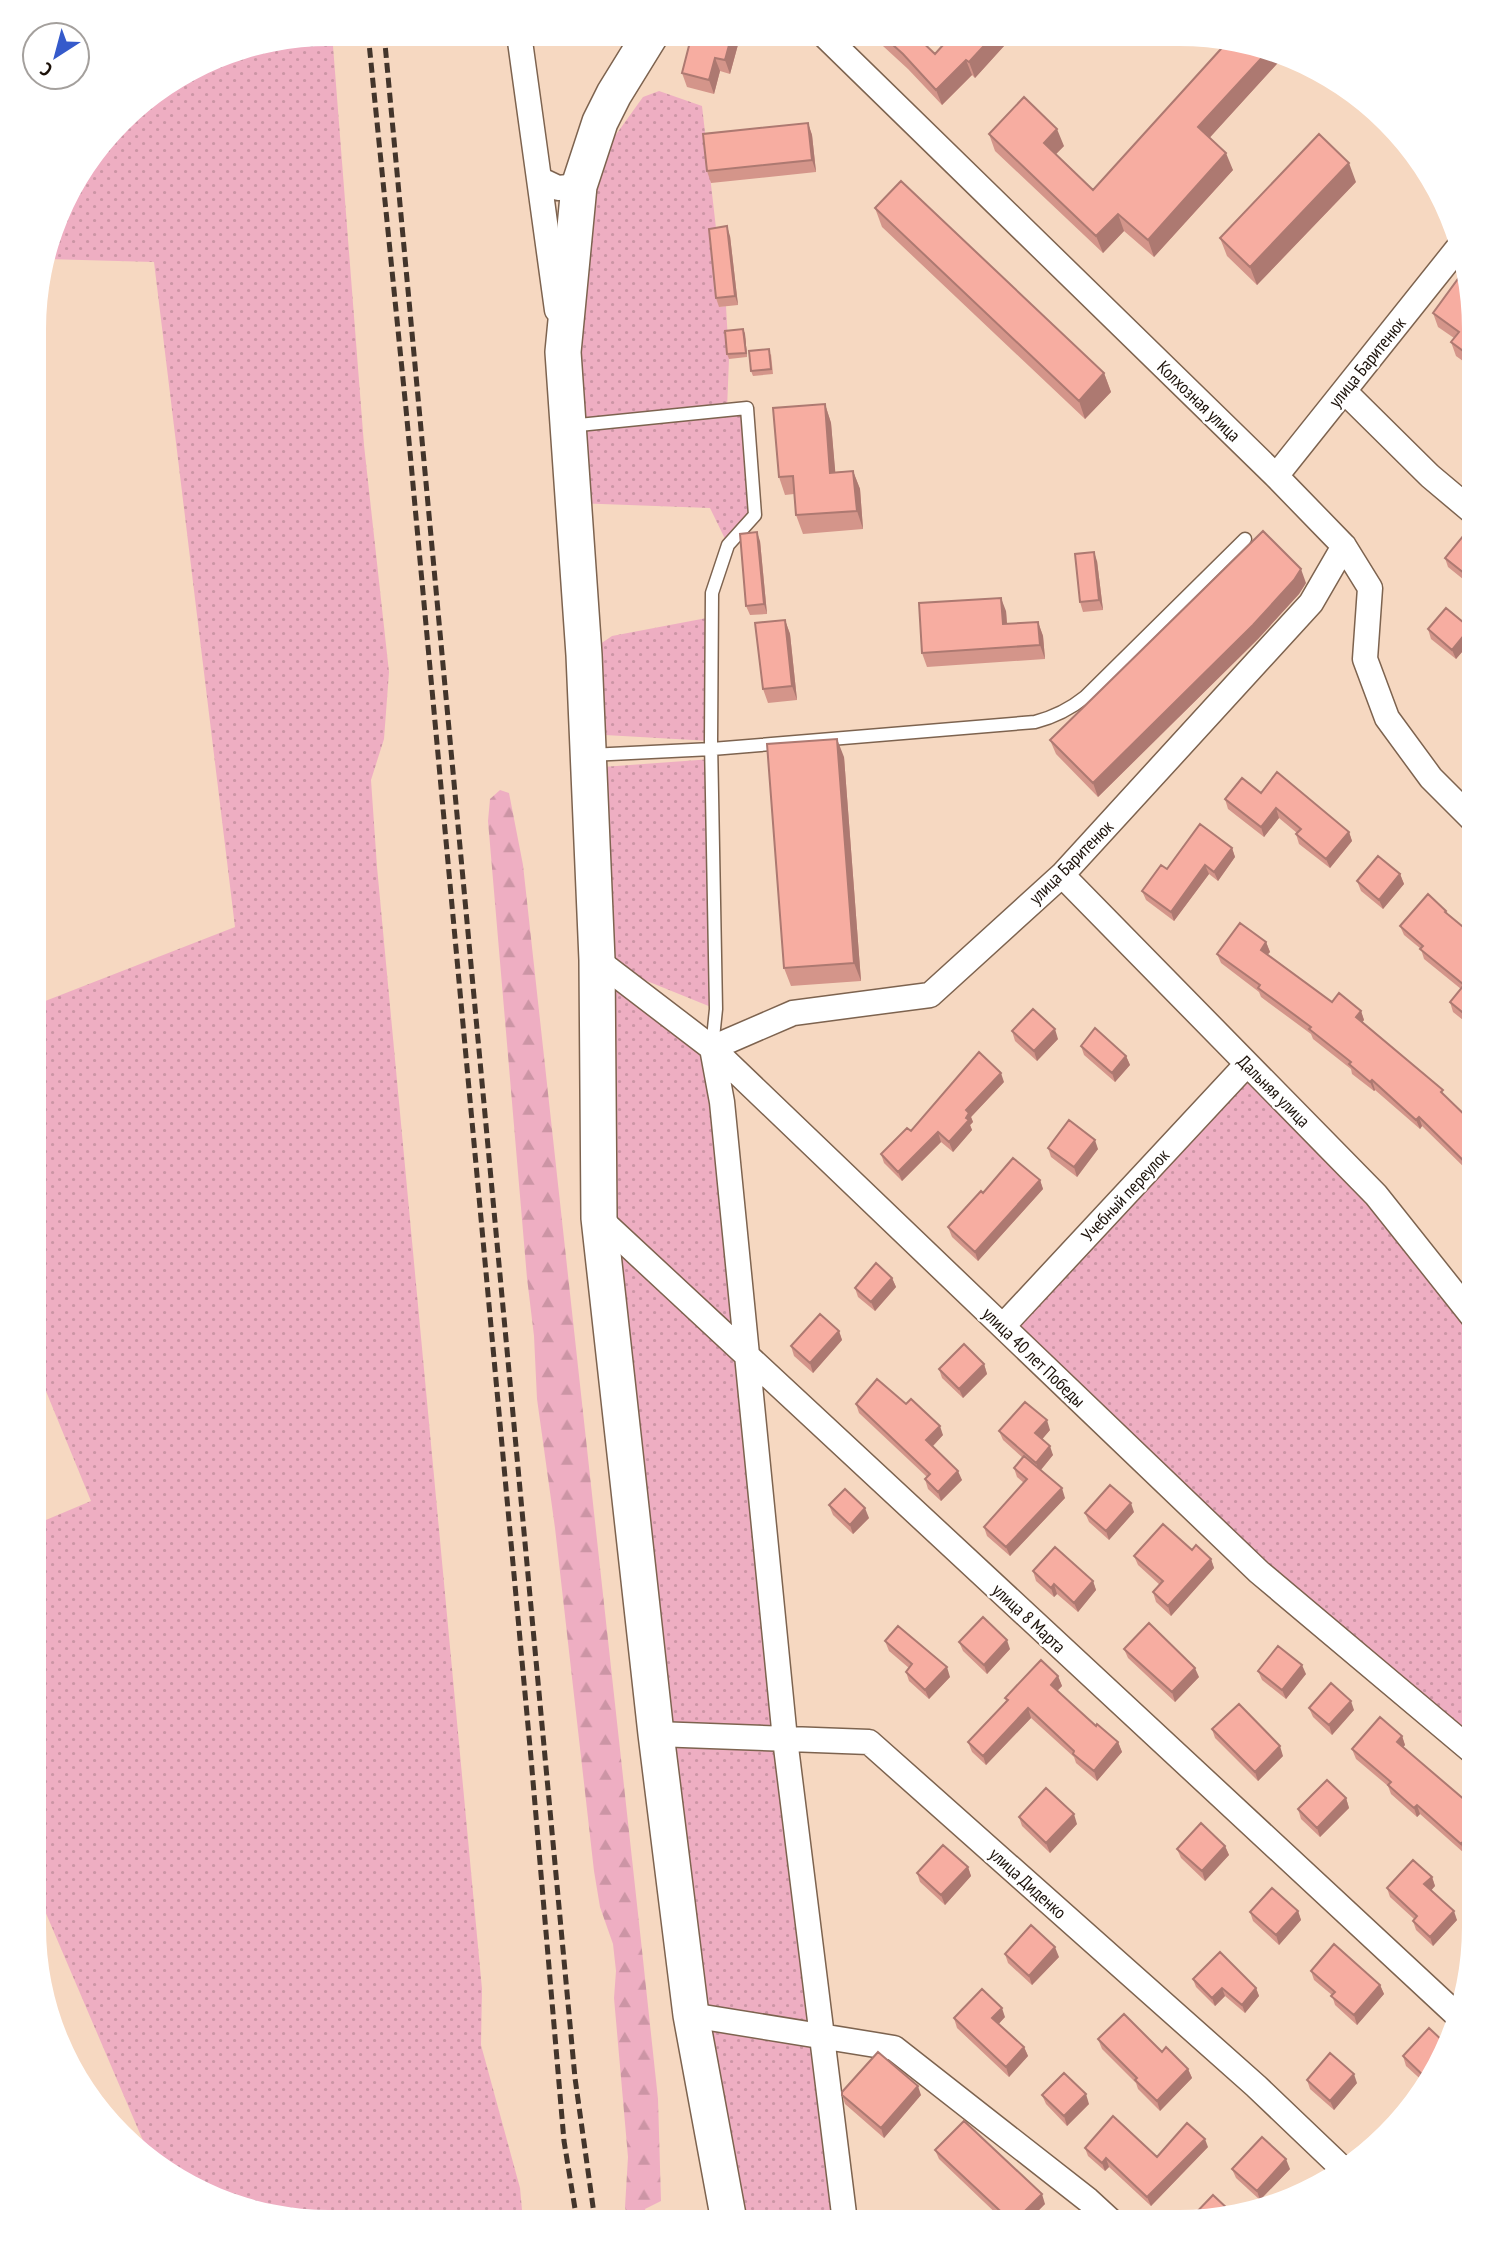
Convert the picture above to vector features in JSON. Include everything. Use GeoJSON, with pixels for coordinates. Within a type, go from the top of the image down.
{"type":"FeatureCollection","features":[{"type":"Feature","properties":{"kind":"street"},"geometry":{"type":"LineString","coordinates":[[521,46],[563,352],[584,655],[597,960],[600,1218],[656,1734],[691,2015],[731,2210]]}},
{"type":"Feature","properties":{"kind":"street"},"geometry":{"type":"LineString","coordinates":[[563,352],[579,186],[609,103],[644,46]]}},
{"type":"Feature","properties":{"kind":"street","name":"Колхозная улица"},"geometry":{"type":"LineString","coordinates":[[835,46],[1276,476],[1344,546],[1370,589],[1365,659],[1387,718],[1431,778],[1462,809]]}},
{"type":"Feature","properties":{"kind":"street"},"geometry":{"type":"LineString","coordinates":[[539,179],[558,188],[579,186]]}},
{"type":"Feature","properties":{"kind":"street","name":"улица Баритенюк"},"geometry":{"type":"LineString","coordinates":[[1276,476],[1452,255]]}},
{"type":"Feature","properties":{"kind":"street"},"geometry":{"type":"LineString","coordinates":[[1344,391],[1430,476],[1462,503]]}},
{"type":"Feature","properties":{"kind":"street","name":"улица Баритенюк"},"geometry":{"type":"LineString","coordinates":[[712,1048],[793,1013],[930,995],[1062,875],[1311,603],[1344,546]]}},
{"type":"Feature","properties":{"kind":"street","name":"Дальняя улица"},"geometry":{"type":"LineString","coordinates":[[1062,875],[1376,1195],[1462,1303]]}},
{"type":"Feature","properties":{"kind":"street","name":"улица 40 лет Победы"},"geometry":{"type":"LineString","coordinates":[[597,960],[712,1048],[1259,1572],[1462,1743]]}},
{"type":"Feature","properties":{"kind":"street"},"geometry":{"type":"LineString","coordinates":[[712,1048],[722,1102],[785,1739],[843,2210]]}},
{"type":"Feature","properties":{"kind":"street","name":"Учебный переулок"},"geometry":{"type":"LineString","coordinates":[[1003,1326],[1247,1064]]}},
{"type":"Feature","properties":{"kind":"street","name":"улица 8 Марта"},"geometry":{"type":"LineString","coordinates":[[600,1218],[1451,2004]]}},
{"type":"Feature","properties":{"kind":"street","name":"улица Диденко"},"geometry":{"type":"LineString","coordinates":[[656,1734],[869,1742],[1256,2086],[1336,2163]]}},
{"type":"Feature","properties":{"kind":"street"},"geometry":{"type":"LineString","coordinates":[[691,2015],[894,2048],[1099,2210]]}},
{"type":"Feature","properties":{"kind":"lane"},"geometry":{"type":"LineString","coordinates":[[568,426],[747,408],[755,515],[728,545],[712,593],[716,1009],[712,1048]]}},
{"type":"Feature","properties":{"kind":"lane"},"geometry":{"type":"LineString","coordinates":[[588,755],[712,749],[1035,722],[1050,718],[1069,710],[1085,697],[1245,539]]}},
{"type":"Feature","properties":{"kind":"green space"},"geometry":{"type":"Polygon","coordinates":[[[333,46],[364,445],[389,672],[384,739],[371,780],[377,867],[482,1989],[481,2045],[520,2188],[522,2210],[310,2210],[255,2201],[220,2189],[187,2173],[143,2141],[46,1913],[46,1520],[91,1501],[46,1391],[46,1001],[235,927],[154,262],[54,259],[75,203],[104,156],[128,128],[156,104],[203,75],[255,55],[292,48],[333,46]]]}},
{"type":"Feature","properties":{"kind":"green space"},"geometry":{"type":"Polygon","coordinates":[[[659,91],[702,106],[717,237],[719,307],[726,306],[729,359],[727,409],[747,408],[755,515],[728,545],[710,508],[574,503],[579,186],[643,97],[659,91]]]}},
{"type":"Feature","properties":{"kind":"green space"},"geometry":{"type":"Polygon","coordinates":[[[712,617],[711,741],[587,734],[584,655],[612,636],[712,617]]]}},
{"type":"Feature","properties":{"kind":"green space"},"geometry":{"type":"Polygon","coordinates":[[[712,759],[716,1009],[600,962],[712,1048],[844,2210],[728,2210],[599,1218],[589,768],[712,759]]]}},
{"type":"Feature","properties":{"kind":"green space"},"geometry":{"type":"Polygon","coordinates":[[[500,790],[509,793],[523,865],[658,2099],[661,2201],[645,2210],[626,2210],[625,2207],[628,2157],[614,1998],[616,1971],[613,1944],[600,1907],[594,1871],[555,1528],[537,1399],[534,1336],[488,821],[490,799],[500,790]]]}},
{"type":"Feature","properties":{"kind":"green space"},"geometry":{"type":"Polygon","coordinates":[[[1247,1064],[1462,1305],[1462,1742],[1003,1326],[1247,1064]]]}},
{"type":"Feature","properties":{"kind":"building"},"geometry":{"type":"Polygon","coordinates":[[[689,46],[729,46],[725,60],[715,58],[709,80],[682,73],[689,46]]]}},
{"type":"Feature","properties":{"kind":"building"},"geometry":{"type":"Polygon","coordinates":[[[894,46],[927,46],[935,54],[942,46],[984,46],[936,90],[894,46]]]}},
{"type":"Feature","properties":{"kind":"building"},"geometry":{"type":"Polygon","coordinates":[[[1221,49],[1261,58],[1198,127],[1226,153],[1148,240],[1118,214],[1096,236],[989,134],[1024,97],[1057,129],[1044,143],[1093,190],[1221,49]]]}},
{"type":"Feature","properties":{"kind":"building"},"geometry":{"type":"Polygon","coordinates":[[[808,123],[812,160],[707,171],[703,134],[808,123]]]}},
{"type":"Feature","properties":{"kind":"building"},"geometry":{"type":"Polygon","coordinates":[[[1319,134],[1349,163],[1250,267],[1220,238],[1319,134]]]}},
{"type":"Feature","properties":{"kind":"building"},"geometry":{"type":"Polygon","coordinates":[[[901,181],[1104,373],[1079,401],[875,208],[901,181]]]}},
{"type":"Feature","properties":{"kind":"building"},"geometry":{"type":"Polygon","coordinates":[[[727,226],[735,296],[716,298],[709,229],[727,226]]]}},
{"type":"Feature","properties":{"kind":"building"},"geometry":{"type":"Polygon","coordinates":[[[1457,280],[1462,350],[1451,342],[1459,332],[1433,313],[1457,280]]]}},
{"type":"Feature","properties":{"kind":"building"},"geometry":{"type":"Polygon","coordinates":[[[743,329],[746,353],[727,354],[725,331],[743,329]]]}},
{"type":"Feature","properties":{"kind":"building"},"geometry":{"type":"Polygon","coordinates":[[[769,349],[771,369],[751,371],[749,351],[769,349]]]}},
{"type":"Feature","properties":{"kind":"building"},"geometry":{"type":"Polygon","coordinates":[[[825,404],[830,473],[853,471],[857,511],[796,515],[793,476],[779,477],[773,408],[825,404]]]}},
{"type":"Feature","properties":{"kind":"building"},"geometry":{"type":"Polygon","coordinates":[[[1263,531],[1301,569],[1294,580],[1253,625],[1093,783],[1050,740],[1263,531]]]}},
{"type":"Feature","properties":{"kind":"building"},"geometry":{"type":"Polygon","coordinates":[[[757,532],[764,604],[746,606],[740,534],[757,532]]]}},
{"type":"Feature","properties":{"kind":"building"},"geometry":{"type":"Polygon","coordinates":[[[1462,537],[1462,571],[1445,558],[1462,537]]]}},
{"type":"Feature","properties":{"kind":"building"},"geometry":{"type":"Polygon","coordinates":[[[1094,552],[1099,600],[1080,602],[1075,554],[1094,552]]]}},
{"type":"Feature","properties":{"kind":"building"},"geometry":{"type":"Polygon","coordinates":[[[1001,598],[1003,624],[1038,622],[1040,645],[922,653],[919,603],[1001,598]]]}},
{"type":"Feature","properties":{"kind":"building"},"geometry":{"type":"Polygon","coordinates":[[[1446,608],[1462,621],[1462,638],[1452,650],[1428,629],[1446,608]]]}},
{"type":"Feature","properties":{"kind":"building"},"geometry":{"type":"Polygon","coordinates":[[[785,620],[792,686],[763,689],[755,623],[785,620]]]}},
{"type":"Feature","properties":{"kind":"building"},"geometry":{"type":"Polygon","coordinates":[[[837,739],[854,963],[784,968],[767,744],[837,739]]]}},
{"type":"Feature","properties":{"kind":"building"},"geometry":{"type":"Polygon","coordinates":[[[1277,772],[1349,832],[1326,859],[1296,834],[1301,829],[1276,808],[1261,827],[1225,799],[1242,778],[1261,793],[1277,772]]]}},
{"type":"Feature","properties":{"kind":"building"},"geometry":{"type":"Polygon","coordinates":[[[1200,824],[1232,848],[1214,872],[1205,865],[1171,912],[1142,891],[1161,865],[1167,869],[1200,824]]]}},
{"type":"Feature","properties":{"kind":"building"},"geometry":{"type":"Polygon","coordinates":[[[1378,856],[1400,874],[1379,900],[1357,881],[1378,856]]]}},
{"type":"Feature","properties":{"kind":"building"},"geometry":{"type":"Polygon","coordinates":[[[1428,894],[1462,926],[1462,983],[1420,949],[1423,946],[1400,926],[1428,894]]]}},
{"type":"Feature","properties":{"kind":"building"},"geometry":{"type":"Polygon","coordinates":[[[1240,923],[1266,942],[1261,950],[1332,1002],[1339,993],[1361,1011],[1356,1017],[1443,1090],[1441,1092],[1462,1112],[1462,1159],[1419,1117],[1416,1120],[1309,1029],[1311,1027],[1217,954],[1240,923]]]}},
{"type":"Feature","properties":{"kind":"building"},"geometry":{"type":"Polygon","coordinates":[[[1462,987],[1462,1012],[1450,1002],[1462,987]]]}},
{"type":"Feature","properties":{"kind":"building"},"geometry":{"type":"Polygon","coordinates":[[[1033,1009],[1055,1029],[1034,1051],[1012,1031],[1033,1009]]]}},
{"type":"Feature","properties":{"kind":"building"},"geometry":{"type":"Polygon","coordinates":[[[1095,1028],[1126,1056],[1112,1073],[1081,1046],[1095,1028]]]}},
{"type":"Feature","properties":{"kind":"building"},"geometry":{"type":"Polygon","coordinates":[[[979,1052],[1001,1073],[966,1110],[969,1113],[966,1118],[969,1120],[949,1142],[938,1132],[898,1172],[881,1154],[907,1128],[911,1131],[979,1052]]]}},
{"type":"Feature","properties":{"kind":"building"},"geometry":{"type":"Polygon","coordinates":[[[1069,1120],[1095,1140],[1074,1167],[1048,1148],[1069,1120]]]}},
{"type":"Feature","properties":{"kind":"building"},"geometry":{"type":"Polygon","coordinates":[[[1013,1158],[1040,1180],[975,1252],[948,1227],[981,1191],[983,1193],[1013,1158]]]}},
{"type":"Feature","properties":{"kind":"building"},"geometry":{"type":"Polygon","coordinates":[[[876,1263],[892,1278],[871,1302],[855,1288],[876,1263]]]}},
{"type":"Feature","properties":{"kind":"building"},"geometry":{"type":"Polygon","coordinates":[[[820,1314],[839,1331],[810,1363],[791,1346],[820,1314]]]}},
{"type":"Feature","properties":{"kind":"building"},"geometry":{"type":"Polygon","coordinates":[[[964,1344],[984,1364],[959,1389],[939,1369],[964,1344]]]}},
{"type":"Feature","properties":{"kind":"building"},"geometry":{"type":"Polygon","coordinates":[[[877,1379],[906,1404],[911,1399],[940,1426],[926,1440],[958,1471],[938,1492],[925,1479],[930,1474],[856,1404],[877,1379]]]}},
{"type":"Feature","properties":{"kind":"building"},"geometry":{"type":"Polygon","coordinates":[[[1025,1402],[1047,1420],[1035,1433],[1050,1446],[1036,1463],[999,1431],[1025,1402]]]}},
{"type":"Feature","properties":{"kind":"building"},"geometry":{"type":"Polygon","coordinates":[[[1024,1456],[1062,1488],[1006,1547],[984,1527],[1027,1479],[1014,1468],[1024,1456]]]}},
{"type":"Feature","properties":{"kind":"building"},"geometry":{"type":"Polygon","coordinates":[[[1110,1485],[1131,1503],[1106,1531],[1085,1513],[1110,1485]]]}},
{"type":"Feature","properties":{"kind":"building"},"geometry":{"type":"Polygon","coordinates":[[[845,1489],[865,1508],[850,1525],[829,1505],[845,1489]]]}},
{"type":"Feature","properties":{"kind":"building"},"geometry":{"type":"Polygon","coordinates":[[[1163,1524],[1192,1550],[1196,1545],[1211,1559],[1168,1606],[1153,1592],[1163,1581],[1134,1556],[1163,1524]]]}},
{"type":"Feature","properties":{"kind":"building"},"geometry":{"type":"Polygon","coordinates":[[[1055,1547],[1093,1581],[1074,1603],[1054,1584],[1051,1588],[1033,1571],[1055,1547]]]}},
{"type":"Feature","properties":{"kind":"building"},"geometry":{"type":"Polygon","coordinates":[[[983,1617],[1007,1640],[984,1665],[959,1642],[983,1617]]]}},
{"type":"Feature","properties":{"kind":"building"},"geometry":{"type":"Polygon","coordinates":[[[1149,1623],[1195,1668],[1172,1692],[1124,1649],[1149,1623]]]}},
{"type":"Feature","properties":{"kind":"building"},"geometry":{"type":"Polygon","coordinates":[[[898,1626],[947,1667],[925,1690],[906,1672],[912,1664],[885,1641],[898,1626]]]}},
{"type":"Feature","properties":{"kind":"building"},"geometry":{"type":"Polygon","coordinates":[[[1278,1646],[1302,1665],[1282,1690],[1258,1671],[1278,1646]]]}},
{"type":"Feature","properties":{"kind":"building"},"geometry":{"type":"Polygon","coordinates":[[[1041,1660],[1058,1676],[1051,1685],[1118,1742],[1094,1771],[1073,1754],[1074,1751],[1028,1708],[983,1756],[968,1742],[1041,1660]]]}},
{"type":"Feature","properties":{"kind":"building"},"geometry":{"type":"Polygon","coordinates":[[[1331,1683],[1351,1701],[1329,1725],[1309,1708],[1331,1683]]]}},
{"type":"Feature","properties":{"kind":"building"},"geometry":{"type":"Polygon","coordinates":[[[1239,1704],[1280,1746],[1255,1772],[1212,1729],[1239,1704]]]}},
{"type":"Feature","properties":{"kind":"building"},"geometry":{"type":"Polygon","coordinates":[[[1380,1717],[1402,1736],[1397,1742],[1462,1798],[1461,1844],[1417,1805],[1414,1808],[1388,1785],[1391,1782],[1352,1749],[1380,1717]]]}},
{"type":"Feature","properties":{"kind":"building"},"geometry":{"type":"Polygon","coordinates":[[[1327,1780],[1346,1798],[1317,1828],[1298,1809],[1327,1780]]]}},
{"type":"Feature","properties":{"kind":"building"},"geometry":{"type":"Polygon","coordinates":[[[1046,1788],[1074,1814],[1046,1843],[1019,1817],[1046,1788]]]}},
{"type":"Feature","properties":{"kind":"building"},"geometry":{"type":"Polygon","coordinates":[[[1201,1823],[1225,1846],[1202,1871],[1177,1849],[1201,1823]]]}},
{"type":"Feature","properties":{"kind":"building"},"geometry":{"type":"Polygon","coordinates":[[[943,1845],[968,1867],[941,1895],[917,1873],[943,1845]]]}},
{"type":"Feature","properties":{"kind":"building"},"geometry":{"type":"Polygon","coordinates":[[[1413,1860],[1432,1877],[1424,1884],[1454,1911],[1430,1937],[1413,1921],[1417,1916],[1387,1888],[1413,1860]]]}},
{"type":"Feature","properties":{"kind":"building"},"geometry":{"type":"Polygon","coordinates":[[[1272,1888],[1298,1911],[1276,1935],[1250,1912],[1272,1888]]]}},
{"type":"Feature","properties":{"kind":"building"},"geometry":{"type":"Polygon","coordinates":[[[1031,1925],[1055,1947],[1029,1976],[1005,1954],[1031,1925]]]}},
{"type":"Feature","properties":{"kind":"building"},"geometry":{"type":"Polygon","coordinates":[[[1334,1944],[1380,1985],[1354,2015],[1331,1996],[1335,1992],[1311,1971],[1334,1944]]]}},
{"type":"Feature","properties":{"kind":"building"},"geometry":{"type":"Polygon","coordinates":[[[1220,1952],[1256,1988],[1242,2005],[1222,1988],[1212,1998],[1193,1979],[1220,1952]]]}},
{"type":"Feature","properties":{"kind":"building"},"geometry":{"type":"Polygon","coordinates":[[[982,1989],[1002,2008],[992,2018],[1024,2047],[1006,2067],[954,2018],[982,1989]]]}},
{"type":"Feature","properties":{"kind":"building"},"geometry":{"type":"Polygon","coordinates":[[[1124,2014],[1162,2052],[1166,2047],[1188,2069],[1157,2101],[1098,2039],[1124,2014]]]}},
{"type":"Feature","properties":{"kind":"building"},"geometry":{"type":"Polygon","coordinates":[[[1429,2028],[1439,2038],[1421,2073],[1403,2056],[1429,2028]]]}},
{"type":"Feature","properties":{"kind":"building"},"geometry":{"type":"Polygon","coordinates":[[[878,2052],[918,2086],[881,2128],[842,2095],[878,2052]]]}},
{"type":"Feature","properties":{"kind":"building"},"geometry":{"type":"Polygon","coordinates":[[[1330,2053],[1354,2074],[1330,2101],[1307,2080],[1330,2053]]]}},
{"type":"Feature","properties":{"kind":"building"},"geometry":{"type":"Polygon","coordinates":[[[1064,2073],[1086,2094],[1064,2116],[1042,2095],[1064,2073]]]}},
{"type":"Feature","properties":{"kind":"building"},"geometry":{"type":"Polygon","coordinates":[[[1113,2116],[1157,2157],[1187,2123],[1205,2139],[1147,2197],[1106,2158],[1102,2163],[1085,2148],[1113,2116]]]}},
{"type":"Feature","properties":{"kind":"building"},"geometry":{"type":"Polygon","coordinates":[[[964,2121],[1042,2194],[1026,2210],[999,2210],[935,2150],[964,2121]]]}},
{"type":"Feature","properties":{"kind":"building"},"geometry":{"type":"Polygon","coordinates":[[[1262,2137],[1286,2159],[1257,2191],[1232,2169],[1262,2137]]]}},
{"type":"Feature","properties":{"kind":"building"},"geometry":{"type":"Polygon","coordinates":[[[1213,2195],[1225,2206],[1215,2208],[1199,2210],[1213,2195]]]}},
{"type":"Feature","properties":{"kind":"railway"},"geometry":{"type":"LineString","coordinates":[[369,46],[406,409],[564,2141],[575,2210]]}},
{"type":"Feature","properties":{"kind":"railway"},"geometry":{"type":"LineString","coordinates":[[385,46],[575,2078],[593,2210]]}}]}
